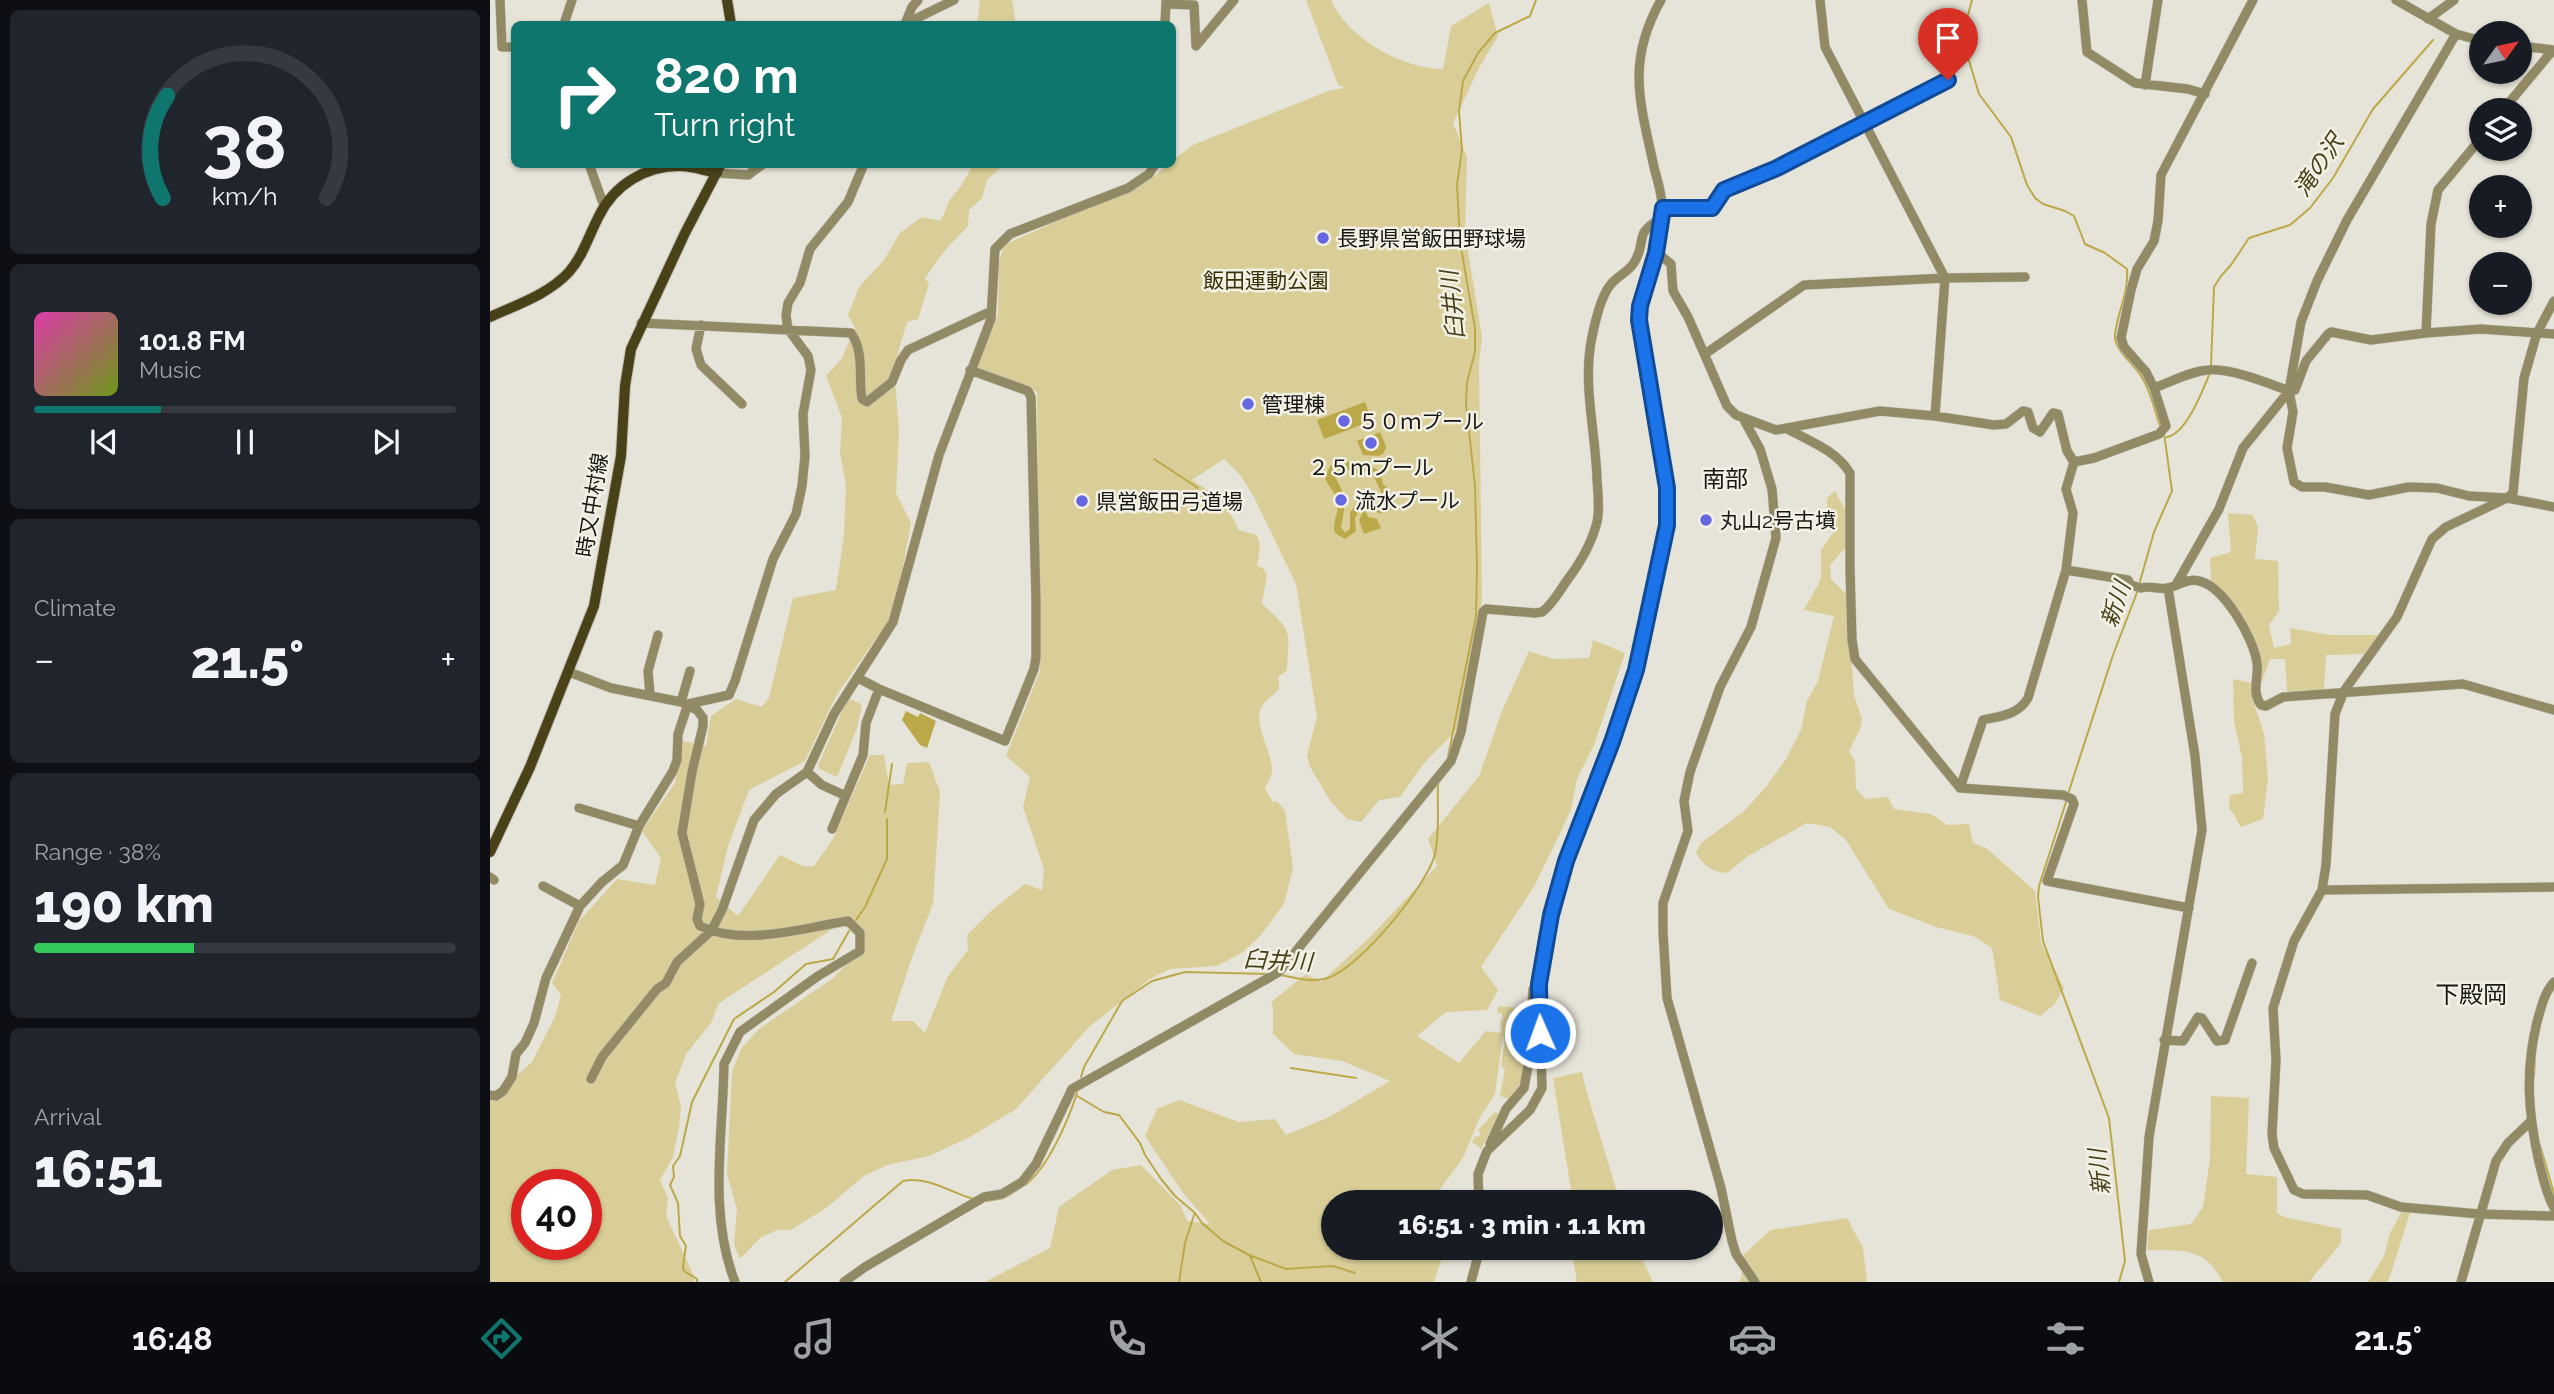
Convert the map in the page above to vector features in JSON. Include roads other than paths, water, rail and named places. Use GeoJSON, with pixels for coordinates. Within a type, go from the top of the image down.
{"type":"FeatureCollection","features":[{"type":"Feature","properties":{"kind":"main road"},"geometry":{"type":"LineString","coordinates":[[727,0],[730,21]]}},
{"type":"Feature","properties":{"kind":"main road"},"geometry":{"type":"LineString","coordinates":[[490,317],[561,281],[577,261],[604,206],[619,188],[638,175],[666,168]]}},
{"type":"Feature","properties":{"kind":"main road","name":"時又中村線"},"geometry":{"type":"LineString","coordinates":[[490,852],[530,767],[594,606],[621,456],[627,366],[631,349],[641,323],[719,169]]}},
{"type":"Feature","properties":{"kind":"street"},"geometry":{"type":"LineString","coordinates":[[500,0],[502,47],[511,47]]}},
{"type":"Feature","properties":{"kind":"street"},"geometry":{"type":"LineString","coordinates":[[565,21],[572,0]]}},
{"type":"Feature","properties":{"kind":"street"},"geometry":{"type":"LineString","coordinates":[[906,21],[918,0]]}},
{"type":"Feature","properties":{"kind":"street"},"geometry":{"type":"LineString","coordinates":[[919,21],[954,0]]}},
{"type":"Feature","properties":{"kind":"street"},"geometry":{"type":"LineString","coordinates":[[1165,21],[1166,2],[1194,5],[1196,47],[1234,0]]}},
{"type":"Feature","properties":{"kind":"street"},"geometry":{"type":"LineString","coordinates":[[1487,1151],[1531,1110],[1542,1088],[1539,984],[1551,915],[1566,861],[1612,742],[1636,670],[1667,525],[1667,488],[1639,320],[1640,306],[1656,253],[1663,208],[1641,107],[1637,71],[1649,25],[1661,0]]}},
{"type":"Feature","properties":{"kind":"street"},"geometry":{"type":"LineString","coordinates":[[1820,0],[1825,47],[1945,278],[1935,416]]}},
{"type":"Feature","properties":{"kind":"street"},"geometry":{"type":"LineString","coordinates":[[2082,0],[2087,52],[2134,83],[2188,89],[2205,94]]}},
{"type":"Feature","properties":{"kind":"street"},"geometry":{"type":"LineString","coordinates":[[2145,85],[2158,0]]}},
{"type":"Feature","properties":{"kind":"street"},"geometry":{"type":"LineString","coordinates":[[2074,462],[2163,430],[2154,388],[2146,372],[2124,347],[2121,338],[2137,269],[2154,241],[2161,174],[2253,0]]}},
{"type":"Feature","properties":{"kind":"street"},"geometry":{"type":"LineString","coordinates":[[2396,0],[2456,34],[2469,38]]}},
{"type":"Feature","properties":{"kind":"street"},"geometry":{"type":"LineString","coordinates":[[2428,19],[2454,0]]}},
{"type":"Feature","properties":{"kind":"street"},"geometry":{"type":"LineString","coordinates":[[2456,34],[2353,209],[2316,281],[2301,322],[2289,391],[2293,412],[2287,448],[2294,482],[2302,486],[2369,495],[2409,487],[2437,488],[2469,496],[2507,498],[2554,507]]}},
{"type":"Feature","properties":{"kind":"street"},"geometry":{"type":"LineString","coordinates":[[2532,47],[2554,50]]}},
{"type":"Feature","properties":{"kind":"street"},"geometry":{"type":"LineString","coordinates":[[2513,98],[2554,50]]}},
{"type":"Feature","properties":{"kind":"street"},"geometry":{"type":"LineString","coordinates":[[1663,208],[1712,208],[1724,190],[1777,168],[1948,80]]}},
{"type":"Feature","properties":{"kind":"street"},"geometry":{"type":"LineString","coordinates":[[2426,333],[2431,224],[2438,190],[2469,153]]}},
{"type":"Feature","properties":{"kind":"street"},"geometry":{"type":"LineString","coordinates":[[590,168],[604,206]]}},
{"type":"Feature","properties":{"kind":"street"},"geometry":{"type":"LineString","coordinates":[[719,169],[742,176],[759,168]]}},
{"type":"Feature","properties":{"kind":"street"},"geometry":{"type":"LineString","coordinates":[[684,703],[729,695],[773,559],[796,514],[804,456],[804,399],[811,370],[807,356],[788,329],[788,303],[800,283],[810,249],[848,202],[862,168]]}},
{"type":"Feature","properties":{"kind":"street"},"geometry":{"type":"LineString","coordinates":[[591,1079],[601,1058],[657,989],[666,983],[677,962],[711,931],[722,910],[754,820],[776,794],[807,772],[834,714],[893,622],[939,454],[991,313],[995,249],[1004,237],[1128,188],[1149,174],[1153,168]]}},
{"type":"Feature","properties":{"kind":"street"},"geometry":{"type":"LineString","coordinates":[[844,1282],[984,1197],[1002,1194],[1022,1182],[1036,1164],[1072,1089],[1279,972],[1451,761],[1461,732],[1483,612],[1486,609],[1542,612],[1574,570],[1597,523],[1599,510],[1596,448],[1589,384],[1592,335],[1611,283],[1628,271],[1635,261],[1642,236],[1648,227],[1661,218]]}},
{"type":"Feature","properties":{"kind":"street"},"geometry":{"type":"LineString","coordinates":[[1656,253],[1671,264],[1673,291],[1682,304],[1727,406],[1743,418],[1776,430],[1880,411],[1994,425],[2006,424],[2023,411],[2028,412],[2033,428],[2040,432],[2053,413],[2058,414],[2067,452],[2074,462]]}},
{"type":"Feature","properties":{"kind":"street"},"geometry":{"type":"LineString","coordinates":[[1704,354],[1804,285],[2025,277]]}},
{"type":"Feature","properties":{"kind":"street"},"geometry":{"type":"LineString","coordinates":[[2554,301],[2537,333],[2524,378],[2513,493],[2446,527],[2432,539],[2396,617],[2344,691],[2335,714],[2326,865],[2322,890],[2294,941],[2273,1008],[2276,1060],[2272,1134],[2279,1163],[2294,1190],[2303,1194],[2367,1195],[2400,1206],[2479,1214],[2554,1216]]}},
{"type":"Feature","properties":{"kind":"street"},"geometry":{"type":"LineString","coordinates":[[641,323],[851,333],[857,341],[862,399],[867,402],[892,382],[908,350],[991,313]]}},
{"type":"Feature","properties":{"kind":"street"},"geometry":{"type":"LineString","coordinates":[[701,326],[696,349],[701,365],[742,404]]}},
{"type":"Feature","properties":{"kind":"street"},"geometry":{"type":"LineString","coordinates":[[2154,388],[2210,370],[2254,379],[2289,391],[2295,390],[2306,361],[2331,332],[2371,340],[2481,329],[2554,334]]}},
{"type":"Feature","properties":{"kind":"street"},"geometry":{"type":"LineString","coordinates":[[858,678],[1005,741],[1034,669],[1036,601],[1031,397],[1028,391],[970,370]]}},
{"type":"Feature","properties":{"kind":"street"},"geometry":{"type":"LineString","coordinates":[[2149,1282],[2141,1254],[2149,1137],[2202,830],[2172,585],[2219,509],[2243,449],[2289,391]]}},
{"type":"Feature","properties":{"kind":"street"},"geometry":{"type":"LineString","coordinates":[[1743,418],[1760,449],[1772,489],[1776,537],[1751,627],[1720,687],[1690,772],[1684,801],[1688,831],[1663,903],[1663,932],[1667,998],[1717,1175],[1732,1241],[1755,1282]]}},
{"type":"Feature","properties":{"kind":"street"},"geometry":{"type":"LineString","coordinates":[[1786,428],[1821,449],[1835,454],[1850,473],[1851,605],[1855,659],[1960,788],[2067,797],[2074,804],[2047,881],[2189,908]]}},
{"type":"Feature","properties":{"kind":"street"},"geometry":{"type":"LineString","coordinates":[[1960,788],[1983,720],[2012,714],[2022,707],[2028,698],[2066,570],[2073,513],[2066,489],[2074,462]]}},
{"type":"Feature","properties":{"kind":"street"},"geometry":{"type":"LineString","coordinates":[[2066,570],[2128,580],[2138,587],[2200,581],[2215,590],[2232,608],[2253,644],[2258,665],[2255,692],[2261,705],[2266,706],[2283,697],[2463,684],[2554,710]]}},
{"type":"Feature","properties":{"kind":"street"},"geometry":{"type":"LineString","coordinates":[[650,694],[648,671],[657,635]]}},
{"type":"Feature","properties":{"kind":"street"},"geometry":{"type":"LineString","coordinates":[[490,1095],[496,1096],[503,1091],[512,1076],[516,1054],[525,1044],[534,1023],[546,978],[580,906],[623,865],[639,826],[673,771],[690,671]]}},
{"type":"Feature","properties":{"kind":"street"},"geometry":{"type":"LineString","coordinates":[[569,672],[611,688],[684,703],[703,718],[682,833],[700,904],[697,919],[700,926],[732,936],[797,932],[848,921],[860,933],[860,951],[818,976],[740,1032],[729,1050],[724,1064],[718,1194],[727,1261],[735,1282]]}},
{"type":"Feature","properties":{"kind":"street"},"geometry":{"type":"LineString","coordinates":[[832,829],[863,755],[866,723],[879,689]]}},
{"type":"Feature","properties":{"kind":"street"},"geometry":{"type":"LineString","coordinates":[[807,772],[822,785],[846,796]]}},
{"type":"Feature","properties":{"kind":"street"},"geometry":{"type":"LineString","coordinates":[[579,808],[639,826]]}},
{"type":"Feature","properties":{"kind":"street"},"geometry":{"type":"LineString","coordinates":[[543,886],[580,906]]}},
{"type":"Feature","properties":{"kind":"street"},"geometry":{"type":"LineString","coordinates":[[2322,890],[2554,887]]}},
{"type":"Feature","properties":{"kind":"street"},"geometry":{"type":"LineString","coordinates":[[2164,1040],[2183,1041],[2188,1037],[2195,1018],[2198,1017],[2202,1018],[2217,1041],[2225,1040],[2252,963]]}},
{"type":"Feature","properties":{"kind":"street"},"geometry":{"type":"LineString","coordinates":[[2554,982],[2548,989],[2534,1034],[2529,1069],[2530,1122],[2547,1195],[2554,1208]]}},
{"type":"Feature","properties":{"kind":"street"},"geometry":{"type":"LineString","coordinates":[[1479,1190],[1478,1174],[1487,1151],[1506,1109],[1524,1087],[1533,989],[1539,984]]}},
{"type":"Feature","properties":{"kind":"street"},"geometry":{"type":"LineString","coordinates":[[2461,1282],[2479,1214],[2500,1152],[2530,1122]]}},
{"type":"Feature","properties":{"kind":"street"},"geometry":{"type":"LineString","coordinates":[[1471,1282],[1477,1260]]}},
{"type":"Feature","properties":{"kind":"waterway","name":"臼井川"},"geometry":{"type":"LineString","coordinates":[[1448,757],[1476,616],[1477,568],[1475,486],[1466,404],[1467,382],[1475,352],[1475,328],[1460,242],[1457,184],[1462,150],[1459,111],[1463,81],[1478,53],[1495,33],[1530,16],[1536,0]]}},
{"type":"Feature","properties":{"kind":"waterway","name":"新川"},"geometry":{"type":"LineString","coordinates":[[1972,0],[1962,37],[1979,94],[2011,137],[2027,185],[2035,198],[2043,204],[2074,216],[2085,244],[2105,253],[2127,269],[2126,286],[2116,327],[2116,341],[2145,382],[2161,428]]}},
{"type":"Feature","properties":{"kind":"waterway","name":"滝の沢"},"geometry":{"type":"LineString","coordinates":[[2211,366],[2214,287],[2221,276],[2249,238],[2290,225],[2310,208],[2333,178],[2373,109],[2433,40]]}},
{"type":"Feature","properties":{"kind":"waterway","name":"滝の沢"},"geometry":{"type":"LineString","coordinates":[[2167,437],[2187,421],[2209,375]]}},
{"type":"Feature","properties":{"kind":"waterway","name":"新川"},"geometry":{"type":"LineString","coordinates":[[2139,585],[2154,532],[2172,491],[2164,433]]}},
{"type":"Feature","properties":{"kind":"waterway"},"geometry":{"type":"LineString","coordinates":[[1154,459],[1198,488]]}},
{"type":"Feature","properties":{"kind":"waterway","name":"新川"},"geometry":{"type":"LineString","coordinates":[[2068,794],[2113,655],[2138,590]]}},
{"type":"Feature","properties":{"kind":"waterway"},"geometry":{"type":"LineString","coordinates":[[885,812],[892,764]]}},
{"type":"Feature","properties":{"kind":"waterway","name":"臼井川"},"geometry":{"type":"LineString","coordinates":[[1281,975],[1310,980],[1328,978],[1357,959],[1390,924],[1420,885],[1435,854],[1438,784]]}},
{"type":"Feature","properties":{"kind":"waterway","name":"新川"},"geometry":{"type":"LineString","coordinates":[[2067,799],[2039,886],[2038,897],[2043,941],[2109,1118],[2125,1261],[2119,1282]]}},
{"type":"Feature","properties":{"kind":"waterway"},"geometry":{"type":"LineString","coordinates":[[856,920],[865,907],[887,859],[887,819]]}},
{"type":"Feature","properties":{"kind":"waterway"},"geometry":{"type":"LineString","coordinates":[[697,1282],[697,1279],[684,1271],[686,1246],[680,1236],[678,1203],[670,1185],[674,1177],[673,1166],[680,1156],[692,1102],[734,1019],[774,992],[806,964],[833,959],[849,931]]}},
{"type":"Feature","properties":{"kind":"waterway","name":"臼井川"},"geometry":{"type":"LineString","coordinates":[[1081,1077],[1084,1067],[1122,1001],[1152,981],[1185,972],[1268,974]]}},
{"type":"Feature","properties":{"kind":"waterway"},"geometry":{"type":"LineString","coordinates":[[2534,1077],[2535,1055]]}},
{"type":"Feature","properties":{"kind":"waterway"},"geometry":{"type":"LineString","coordinates":[[1291,1068],[1356,1078]]}},
{"type":"Feature","properties":{"kind":"waterway","name":"臼井川"},"geometry":{"type":"LineString","coordinates":[[1025,1185],[1049,1156],[1063,1130],[1077,1093]]}},
{"type":"Feature","properties":{"kind":"waterway"},"geometry":{"type":"LineString","coordinates":[[1077,1096],[1104,1112],[1119,1115],[1175,1196],[1223,1241],[1249,1255],[1286,1269],[1333,1266],[1355,1273]]}},
{"type":"Feature","properties":{"kind":"waterway"},"geometry":{"type":"LineString","coordinates":[[2540,1145],[2554,1194]]}},
{"type":"Feature","properties":{"kind":"waterway","name":"臼井川"},"geometry":{"type":"LineString","coordinates":[[785,1282],[903,1181],[931,1183],[974,1199]]}},
{"type":"Feature","properties":{"kind":"waterway","name":"臼井川"},"geometry":{"type":"LineString","coordinates":[[987,1201],[1004,1198],[1020,1188]]}},
{"type":"Feature","properties":{"kind":"waterway"},"geometry":{"type":"LineString","coordinates":[[1179,1282],[1185,1243],[1194,1215]]}},
{"type":"Feature","properties":{"kind":"waterway"},"geometry":{"type":"LineString","coordinates":[[1250,1256],[1261,1282]]}},
{"type":"Feature","properties":{"kind":"place","name":"長野県営飯田野球場"},"geometry":{"type":"Point","coordinates":[1323,238]}},
{"type":"Feature","properties":{"kind":"place","name":"管理棟"},"geometry":{"type":"Point","coordinates":[1248,404]}},
{"type":"Feature","properties":{"kind":"place","name":"５０ｍプール"},"geometry":{"type":"Point","coordinates":[1344,421]}},
{"type":"Feature","properties":{"kind":"place","name":"２５ｍプール"},"geometry":{"type":"Point","coordinates":[1371,443]}},
{"type":"Feature","properties":{"kind":"place","name":"流水プール"},"geometry":{"type":"Point","coordinates":[1341,500]}},
{"type":"Feature","properties":{"kind":"place","name":"県営飯田弓道場"},"geometry":{"type":"Point","coordinates":[1082,501]}},
{"type":"Feature","properties":{"kind":"place","name":"丸山2号古墳"},"geometry":{"type":"Point","coordinates":[1706,520]}},
{"type":"Feature","properties":{"kind":"district","name":"南部"},"geometry":{"type":"Point","coordinates":[1725,478]}},
{"type":"Feature","properties":{"kind":"district","name":"下殿岡"},"geometry":{"type":"Point","coordinates":[2471,994]}},
{"type":"Feature","properties":{"kind":"park label","name":"飯田運動公園"},"geometry":{"type":"Point","coordinates":[1266,280]}}]}
